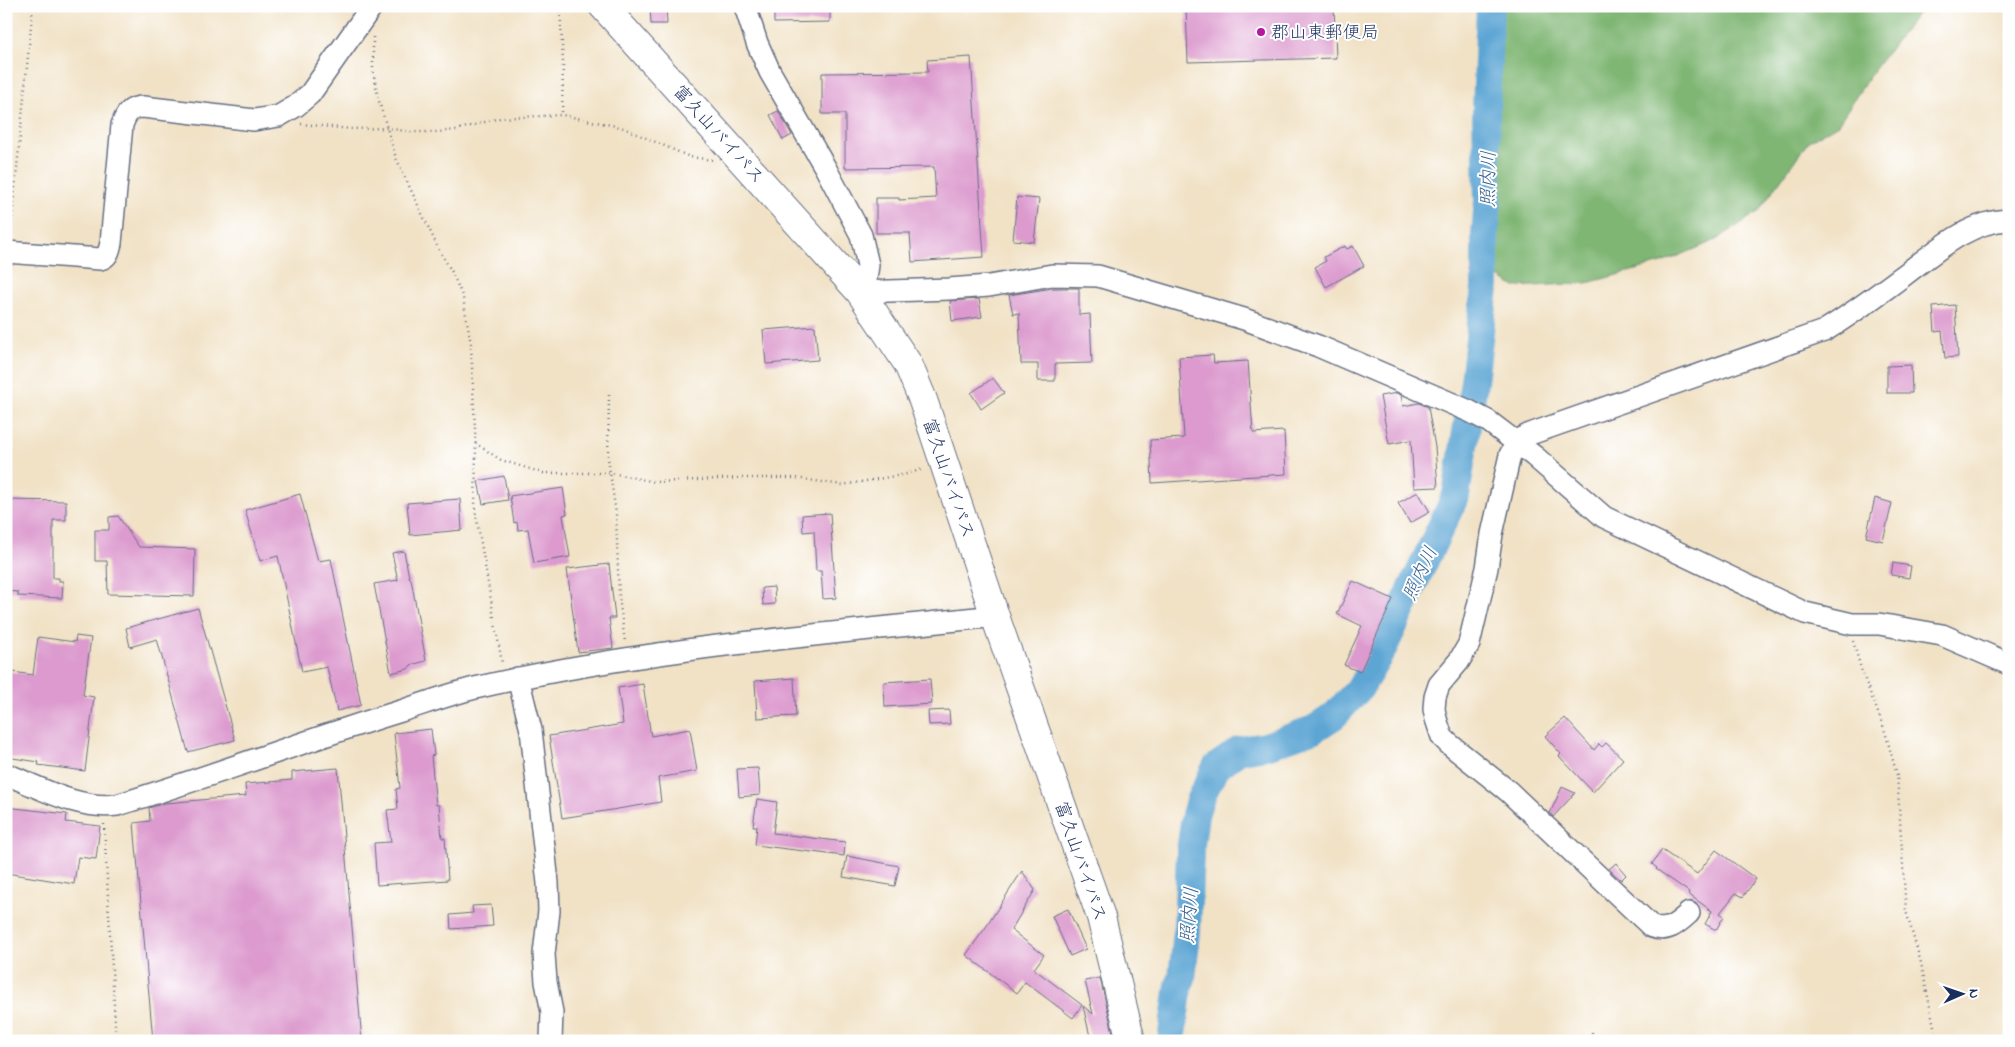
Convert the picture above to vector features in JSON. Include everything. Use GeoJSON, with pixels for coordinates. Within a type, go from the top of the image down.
{"type":"FeatureCollection","features":[{"type":"Feature","properties":{"kind":"highway","name":"富久山バイパス"},"geometry":{"type":"LineString","coordinates":[[604,6],[860,292],[908,364],[944,462],[995,616],[1101,917],[1131,1041]]}},
{"type":"Feature","properties":{"kind":"street"},"geometry":{"type":"LineString","coordinates":[[744,6],[756,43],[770,72],[826,169],[861,235],[868,265],[866,279],[860,292],[882,293],[979,286],[1052,275],[1098,276],[1244,319],[1318,346],[1469,411],[1488,421],[1534,456],[1604,517],[1805,613],[1852,624],[1879,624],[1942,635],[2009,664]]}},
{"type":"Feature","properties":{"kind":"street"},"geometry":{"type":"LineString","coordinates":[[6,252],[104,258],[109,252],[111,243],[122,125],[126,114],[135,107],[143,107],[254,120],[275,117],[296,106],[310,94],[372,8]]}},
{"type":"Feature","properties":{"kind":"street"},"geometry":{"type":"LineString","coordinates":[[1689,913],[1674,926],[1659,930],[1652,927],[1508,791],[1442,737],[1434,709],[1434,697],[1439,684],[1459,661],[1469,644],[1510,455],[1516,443],[1530,434],[1824,331],[1846,318],[1959,236],[1994,221],[2009,220]]}},
{"type":"Feature","properties":{"kind":"street"},"geometry":{"type":"LineString","coordinates":[[6,774],[80,804],[103,807],[133,800],[377,718],[474,688],[628,658],[995,616]]}},
{"type":"Feature","properties":{"kind":"street"},"geometry":{"type":"LineString","coordinates":[[512,680],[531,730],[548,883],[548,911],[544,954],[546,982],[552,1012],[551,1041]]}},
{"type":"Feature","properties":{"kind":"path"},"geometry":{"type":"LineString","coordinates":[[11,228],[33,6]]}},
{"type":"Feature","properties":{"kind":"path"},"geometry":{"type":"LineString","coordinates":[[560,6],[563,62],[562,115]]}},
{"type":"Feature","properties":{"kind":"path"},"geometry":{"type":"LineString","coordinates":[[372,8],[373,69],[378,98],[396,158],[439,250],[452,272],[462,298],[471,344],[477,528],[512,680]]}},
{"type":"Feature","properties":{"kind":"path"},"geometry":{"type":"LineString","coordinates":[[275,117],[299,124],[352,129],[387,128],[411,132],[438,132],[456,130],[500,118],[562,115],[621,127],[690,158],[729,160],[738,155]]}},
{"type":"Feature","properties":{"kind":"path"},"geometry":{"type":"LineString","coordinates":[[609,395],[608,458],[616,514],[619,597],[628,658]]}},
{"type":"Feature","properties":{"kind":"path"},"geometry":{"type":"LineString","coordinates":[[475,443],[501,460],[543,473],[611,472],[655,482],[740,478],[796,478],[842,485],[908,474],[944,462]]}},
{"type":"Feature","properties":{"kind":"path"},"geometry":{"type":"LineString","coordinates":[[1852,624],[1854,648],[1884,728],[1897,775],[1906,911],[1921,963],[1937,1041]]}},
{"type":"Feature","properties":{"kind":"path"},"geometry":{"type":"LineString","coordinates":[[103,807],[116,1041]]}},
{"type":"Feature","properties":{"kind":"path"},"geometry":{"type":"LineString","coordinates":[[1592,1032],[1592,1041]]}},
{"type":"Feature","properties":{"kind":"green space"},"geometry":{"type":"Polygon","coordinates":[[[1501,6],[1923,6],[1871,74],[1838,124],[1808,142],[1758,212],[1716,240],[1662,263],[1587,283],[1515,287],[1489,271],[1498,154],[1501,6]]]}},
{"type":"Feature","properties":{"kind":"building"},"geometry":{"type":"Polygon","coordinates":[[[650,6],[666,6],[667,24],[651,24],[650,6]]]}},
{"type":"Feature","properties":{"kind":"building"},"geometry":{"type":"Polygon","coordinates":[[[774,6],[830,6],[830,22],[774,23],[774,6]]]}},
{"type":"Feature","properties":{"kind":"building","name":"郡山東郵便局"},"geometry":{"type":"Polygon","coordinates":[[[1186,6],[1334,6],[1336,58],[1188,62],[1186,6]]]}},
{"type":"Feature","properties":{"kind":"building"},"geometry":{"type":"Polygon","coordinates":[[[971,57],[984,257],[912,262],[910,233],[876,233],[876,198],[899,198],[899,200],[936,198],[934,167],[845,168],[845,114],[822,114],[822,73],[928,72],[927,60],[971,57]]]}},
{"type":"Feature","properties":{"kind":"building"},"geometry":{"type":"Polygon","coordinates":[[[778,111],[792,135],[783,140],[770,115],[778,111]]]}},
{"type":"Feature","properties":{"kind":"building"},"geometry":{"type":"Polygon","coordinates":[[[1017,197],[1039,199],[1034,242],[1013,240],[1017,197]]]}},
{"type":"Feature","properties":{"kind":"building"},"geometry":{"type":"Polygon","coordinates":[[[1345,246],[1347,249],[1353,246],[1364,266],[1326,287],[1315,267],[1326,261],[1324,257],[1345,246]]]}},
{"type":"Feature","properties":{"kind":"building"},"geometry":{"type":"Polygon","coordinates":[[[1053,288],[1079,288],[1079,315],[1090,314],[1092,363],[1055,364],[1055,381],[1038,381],[1038,364],[1021,364],[1019,313],[1013,314],[1009,295],[1053,288]]]}},
{"type":"Feature","properties":{"kind":"building"},"geometry":{"type":"Polygon","coordinates":[[[979,299],[982,317],[952,321],[950,301],[979,299]]]}},
{"type":"Feature","properties":{"kind":"building"},"geometry":{"type":"Polygon","coordinates":[[[1955,305],[1958,357],[1945,358],[1942,331],[1935,332],[1933,307],[1955,305]]]}},
{"type":"Feature","properties":{"kind":"building"},"geometry":{"type":"Polygon","coordinates":[[[815,326],[818,360],[766,364],[763,330],[815,326]]]}},
{"type":"Feature","properties":{"kind":"building"},"geometry":{"type":"Polygon","coordinates":[[[1213,355],[1214,363],[1248,361],[1253,433],[1284,431],[1286,474],[1152,483],[1150,440],[1184,438],[1179,357],[1213,355]]]}},
{"type":"Feature","properties":{"kind":"building"},"geometry":{"type":"Polygon","coordinates":[[[1911,365],[1912,393],[1887,393],[1887,366],[1911,365]]]}},
{"type":"Feature","properties":{"kind":"building"},"geometry":{"type":"Polygon","coordinates":[[[993,378],[1004,393],[981,409],[971,393],[993,378]]]}},
{"type":"Feature","properties":{"kind":"building"},"geometry":{"type":"Polygon","coordinates":[[[1397,393],[1401,395],[1403,406],[1419,403],[1428,407],[1435,447],[1438,487],[1414,488],[1411,440],[1389,444],[1380,396],[1397,393]]]}},
{"type":"Feature","properties":{"kind":"building"},"geometry":{"type":"Polygon","coordinates":[[[504,476],[508,500],[483,504],[478,481],[504,476]]]}},
{"type":"Feature","properties":{"kind":"building"},"geometry":{"type":"Polygon","coordinates":[[[563,488],[567,514],[563,515],[570,557],[534,563],[528,529],[518,530],[517,522],[514,523],[510,496],[563,488]]]}},
{"type":"Feature","properties":{"kind":"building"},"geometry":{"type":"Polygon","coordinates":[[[1418,492],[1430,512],[1410,523],[1398,503],[1418,492]]]}},
{"type":"Feature","properties":{"kind":"building"},"geometry":{"type":"Polygon","coordinates":[[[300,494],[318,561],[331,559],[361,705],[337,711],[327,667],[302,672],[278,556],[260,561],[245,510],[300,494]]]}},
{"type":"Feature","properties":{"kind":"building"},"geometry":{"type":"Polygon","coordinates":[[[1875,498],[1892,503],[1883,541],[1866,537],[1875,498]]]}},
{"type":"Feature","properties":{"kind":"building"},"geometry":{"type":"Polygon","coordinates":[[[460,499],[462,530],[410,535],[407,503],[460,499]]]}},
{"type":"Feature","properties":{"kind":"building"},"geometry":{"type":"Polygon","coordinates":[[[6,500],[66,501],[66,520],[53,520],[53,578],[59,578],[59,581],[63,581],[62,598],[18,596],[18,592],[6,591],[6,500]]]}},
{"type":"Feature","properties":{"kind":"building"},"geometry":{"type":"Polygon","coordinates":[[[830,513],[836,598],[823,599],[821,571],[816,571],[814,531],[803,532],[802,515],[830,513]]]}},
{"type":"Feature","properties":{"kind":"building"},"geometry":{"type":"Polygon","coordinates":[[[118,516],[139,547],[195,549],[194,596],[108,594],[107,561],[95,561],[95,530],[109,530],[109,517],[118,516]]]}},
{"type":"Feature","properties":{"kind":"building"},"geometry":{"type":"Polygon","coordinates":[[[404,551],[426,661],[411,665],[408,669],[391,673],[374,584],[398,580],[392,553],[404,551]]]}},
{"type":"Feature","properties":{"kind":"building"},"geometry":{"type":"Polygon","coordinates":[[[1893,563],[1911,566],[1909,578],[1891,575],[1893,563]]]}},
{"type":"Feature","properties":{"kind":"building"},"geometry":{"type":"Polygon","coordinates":[[[609,564],[615,618],[609,618],[613,648],[578,652],[567,569],[609,564]]]}},
{"type":"Feature","properties":{"kind":"building"},"geometry":{"type":"Polygon","coordinates":[[[1353,581],[1393,599],[1360,672],[1344,665],[1362,626],[1337,614],[1353,581]]]}},
{"type":"Feature","properties":{"kind":"building"},"geometry":{"type":"Polygon","coordinates":[[[774,587],[775,604],[763,605],[762,588],[774,587]]]}},
{"type":"Feature","properties":{"kind":"building"},"geometry":{"type":"Polygon","coordinates":[[[198,608],[235,740],[188,752],[157,639],[130,647],[126,628],[198,608]]]}},
{"type":"Feature","properties":{"kind":"building"},"geometry":{"type":"Polygon","coordinates":[[[76,636],[91,638],[83,695],[94,697],[85,771],[38,765],[39,762],[6,757],[6,671],[33,675],[38,637],[75,642],[76,636]]]}},
{"type":"Feature","properties":{"kind":"building"},"geometry":{"type":"Polygon","coordinates":[[[794,678],[796,716],[757,718],[755,681],[794,678]]]}},
{"type":"Feature","properties":{"kind":"building"},"geometry":{"type":"Polygon","coordinates":[[[930,679],[932,704],[885,707],[884,682],[930,679]]]}},
{"type":"Feature","properties":{"kind":"building"},"geometry":{"type":"Polygon","coordinates":[[[643,684],[651,736],[690,729],[697,771],[658,778],[661,802],[562,818],[549,736],[623,724],[618,688],[643,684]]]}},
{"type":"Feature","properties":{"kind":"building"},"geometry":{"type":"Polygon","coordinates":[[[949,710],[950,724],[929,725],[928,711],[949,710]]]}},
{"type":"Feature","properties":{"kind":"building"},"geometry":{"type":"Polygon","coordinates":[[[1565,718],[1594,750],[1599,744],[1602,747],[1606,743],[1623,759],[1593,792],[1559,756],[1561,754],[1545,736],[1565,718]]]}},
{"type":"Feature","properties":{"kind":"building"},"geometry":{"type":"Polygon","coordinates":[[[431,729],[434,755],[431,756],[436,805],[439,805],[442,838],[445,838],[448,880],[377,885],[374,843],[391,842],[387,810],[398,809],[396,789],[400,788],[394,733],[431,729]]]}},
{"type":"Feature","properties":{"kind":"building"},"geometry":{"type":"Polygon","coordinates":[[[338,768],[362,1041],[153,1041],[134,823],[150,821],[149,808],[165,803],[246,796],[245,784],[292,780],[292,772],[338,768]]]}},
{"type":"Feature","properties":{"kind":"building"},"geometry":{"type":"Polygon","coordinates":[[[758,768],[760,795],[739,797],[737,769],[758,768]]]}},
{"type":"Feature","properties":{"kind":"building"},"geometry":{"type":"Polygon","coordinates":[[[1562,787],[1575,793],[1553,817],[1550,813],[1562,787]]]}},
{"type":"Feature","properties":{"kind":"building"},"geometry":{"type":"Polygon","coordinates":[[[757,799],[777,802],[773,833],[845,842],[844,856],[755,845],[757,826],[753,826],[757,799]]]}},
{"type":"Feature","properties":{"kind":"building"},"geometry":{"type":"Polygon","coordinates":[[[6,807],[67,814],[66,822],[100,826],[96,859],[78,857],[74,884],[6,873],[6,807]]]}},
{"type":"Feature","properties":{"kind":"building"},"geometry":{"type":"Polygon","coordinates":[[[1662,850],[1697,874],[1716,850],[1756,879],[1743,897],[1736,893],[1720,913],[1724,916],[1716,930],[1705,924],[1712,911],[1652,864],[1662,850]]]}},
{"type":"Feature","properties":{"kind":"building"},"geometry":{"type":"Polygon","coordinates":[[[847,856],[899,866],[895,886],[843,877],[847,856]]]}},
{"type":"Feature","properties":{"kind":"building"},"geometry":{"type":"Polygon","coordinates":[[[1616,863],[1626,875],[1621,880],[1609,869],[1616,863]]]}},
{"type":"Feature","properties":{"kind":"building"},"geometry":{"type":"Polygon","coordinates":[[[1022,871],[1035,890],[1011,930],[1044,955],[1034,969],[1082,1005],[1073,1018],[1025,982],[1017,993],[966,955],[1022,871]]]}},
{"type":"Feature","properties":{"kind":"building"},"geometry":{"type":"Polygon","coordinates":[[[491,905],[493,926],[451,929],[450,915],[473,913],[472,906],[491,905]]]}},
{"type":"Feature","properties":{"kind":"building"},"geometry":{"type":"Polygon","coordinates":[[[1068,909],[1086,949],[1070,956],[1052,916],[1068,909]]]}},
{"type":"Feature","properties":{"kind":"building"},"geometry":{"type":"Polygon","coordinates":[[[1100,978],[1115,1041],[1091,1041],[1083,1006],[1093,1014],[1085,981],[1100,978]]]}},
{"type":"Feature","properties":{"kind":"waterway","name":"照内川"},"geometry":{"type":"LineString","coordinates":[[1171,1041],[1179,985],[1182,978],[1187,932],[1190,852],[1195,815],[1200,799],[1216,767],[1240,750],[1266,746],[1314,729],[1334,716],[1360,688],[1383,649],[1456,495],[1474,382],[1485,288],[1485,234],[1488,201],[1486,112],[1490,6]]}},
{"type":"Feature","properties":{"kind":"place","name":"郡山東郵便局"},"geometry":{"type":"Point","coordinates":[1261,32]}}]}
